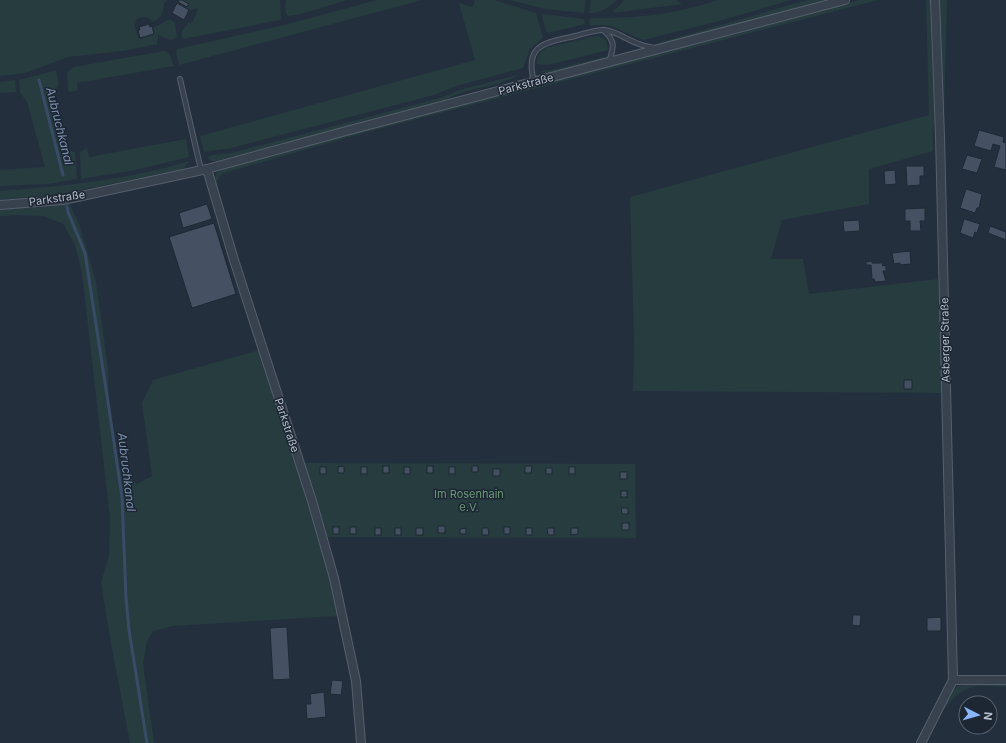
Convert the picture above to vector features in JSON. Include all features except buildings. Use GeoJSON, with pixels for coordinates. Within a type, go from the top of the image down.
{"type":"FeatureCollection","features":[{"type":"Feature","properties":{"kind":"street","name":"Parkstraße"},"geometry":{"type":"LineString","coordinates":[[0,206],[62,200],[204,170],[845,0]]}},
{"type":"Feature","properties":{"kind":"street","name":"Asberger Straße"},"geometry":{"type":"LineString","coordinates":[[935,0],[940,136],[953,680]]}},
{"type":"Feature","properties":{"kind":"street","name":"Parkstraße"},"geometry":{"type":"LineString","coordinates":[[204,170],[312,501],[332,571],[357,684],[361,743]]}},
{"type":"Feature","properties":{"kind":"street"},"geometry":{"type":"LineString","coordinates":[[921,743],[953,680],[1006,680]]}},
{"type":"Feature","properties":{"kind":"lane"},"geometry":{"type":"LineString","coordinates":[[534,82],[531,66],[533,58],[538,48],[547,42],[603,30],[614,32],[639,44],[659,49]]}},
{"type":"Feature","properties":{"kind":"lane"},"geometry":{"type":"LineString","coordinates":[[603,30],[610,36],[613,44],[613,51],[609,62]]}},
{"type":"Feature","properties":{"kind":"lane"},"geometry":{"type":"LineString","coordinates":[[180,79],[204,170]]}},
{"type":"Feature","properties":{"kind":"green space"},"geometry":{"type":"Polygon","coordinates":[[[0,0],[167,0],[164,3],[162,14],[153,22],[146,17],[137,19],[135,24],[136,31],[139,39],[154,35],[153,28],[170,19],[175,23],[177,38],[170,40],[158,35],[157,44],[122,51],[68,57],[25,73],[0,76],[0,0]]]}},
{"type":"Feature","properties":{"kind":"green space"},"geometry":{"type":"Polygon","coordinates":[[[180,0],[280,0],[281,18],[280,20],[183,39],[181,33],[189,22],[192,23],[198,10],[197,8],[190,10],[181,5],[180,0]]]}},
{"type":"Feature","properties":{"kind":"green space"},"geometry":{"type":"Polygon","coordinates":[[[286,0],[347,0],[301,14],[288,16],[285,10],[286,0]]]}},
{"type":"Feature","properties":{"kind":"green space"},"geometry":{"type":"Polygon","coordinates":[[[377,0],[422,0],[179,65],[176,53],[177,49],[284,25],[377,0]]]}},
{"type":"Feature","properties":{"kind":"green space"},"geometry":{"type":"Polygon","coordinates":[[[475,0],[494,0],[536,13],[543,38],[530,49],[523,68],[456,86],[434,95],[231,148],[204,152],[200,136],[475,60],[459,3],[473,7],[475,0]]]}},
{"type":"Feature","properties":{"kind":"green space"},"geometry":{"type":"Polygon","coordinates":[[[510,0],[586,0],[584,13],[545,9],[510,0]]]}},
{"type":"Feature","properties":{"kind":"green space"},"geometry":{"type":"Polygon","coordinates":[[[591,0],[617,0],[604,10],[589,13],[591,0]]]}},
{"type":"Feature","properties":{"kind":"green space"},"geometry":{"type":"Polygon","coordinates":[[[624,0],[676,0],[682,4],[613,13],[613,11],[624,0]]]}},
{"type":"Feature","properties":{"kind":"green space"},"geometry":{"type":"Polygon","coordinates":[[[718,0],[791,0],[719,21],[643,40],[611,26],[590,26],[589,20],[591,18],[623,18],[655,15],[687,9],[718,0]]]}},
{"type":"Feature","properties":{"kind":"green space"},"geometry":{"type":"Polygon","coordinates":[[[807,0],[829,0],[675,42],[658,43],[807,0]]]}},
{"type":"Feature","properties":{"kind":"green space"},"geometry":{"type":"Polygon","coordinates":[[[860,0],[878,0],[367,132],[224,173],[219,178],[217,183],[217,191],[216,188],[215,176],[221,169],[367,129],[860,0]]]}},
{"type":"Feature","properties":{"kind":"green space"},"geometry":{"type":"Polygon","coordinates":[[[926,0],[930,0],[934,114],[933,151],[869,169],[869,204],[782,220],[771,259],[803,259],[809,294],[938,279],[942,393],[633,391],[634,341],[630,197],[929,115],[926,0]]]}},
{"type":"Feature","properties":{"kind":"green space"},"geometry":{"type":"Polygon","coordinates":[[[939,0],[947,0],[944,115],[939,0]]]}},
{"type":"Feature","properties":{"kind":"green space"},"geometry":{"type":"Polygon","coordinates":[[[543,14],[584,19],[585,24],[548,33],[542,17],[543,14]]]}},
{"type":"Feature","properties":{"kind":"green space"},"geometry":{"type":"Polygon","coordinates":[[[599,36],[606,40],[608,50],[548,65],[537,64],[539,54],[546,48],[599,36]]]}},
{"type":"Feature","properties":{"kind":"green space"},"geometry":{"type":"Polygon","coordinates":[[[164,51],[169,53],[174,66],[77,83],[78,90],[70,92],[68,90],[67,72],[74,67],[164,51]]]}},
{"type":"Feature","properties":{"kind":"green space"},"geometry":{"type":"Polygon","coordinates":[[[607,56],[601,61],[549,74],[541,71],[552,70],[607,56]]]}},
{"type":"Feature","properties":{"kind":"green space"},"geometry":{"type":"Polygon","coordinates":[[[56,70],[59,84],[52,98],[65,150],[75,152],[77,179],[48,184],[0,186],[0,170],[45,167],[27,102],[20,92],[19,80],[56,70]]]}},
{"type":"Feature","properties":{"kind":"green space"},"geometry":{"type":"Polygon","coordinates":[[[517,75],[498,84],[460,93],[437,104],[217,161],[211,161],[207,157],[231,153],[440,98],[460,90],[517,75]]]}},
{"type":"Feature","properties":{"kind":"green space"},"geometry":{"type":"Polygon","coordinates":[[[15,80],[16,92],[0,93],[0,82],[15,80]]]}},
{"type":"Feature","properties":{"kind":"green space"},"geometry":{"type":"Polygon","coordinates":[[[186,139],[189,157],[136,170],[81,179],[80,152],[87,148],[89,157],[186,139]]]}},
{"type":"Feature","properties":{"kind":"green space"},"geometry":{"type":"Polygon","coordinates":[[[189,161],[185,167],[180,170],[61,194],[0,200],[0,191],[48,187],[119,178],[166,168],[189,161]]]}},
{"type":"Feature","properties":{"kind":"green space"},"geometry":{"type":"Polygon","coordinates":[[[69,203],[79,224],[96,282],[108,368],[109,416],[119,469],[137,484],[152,476],[142,403],[153,380],[260,350],[330,576],[339,616],[173,626],[153,631],[147,641],[143,664],[154,743],[130,743],[101,582],[109,556],[110,518],[82,273],[75,245],[63,224],[43,216],[0,216],[0,209],[44,207],[69,203]]]}},
{"type":"Feature","properties":{"kind":"green space","name":"Im Rosenhain e.V."},"geometry":{"type":"Polygon","coordinates":[[[303,463],[635,464],[636,538],[327,537],[303,463]]]}},
{"type":"Feature","properties":{"kind":"green space"},"geometry":{"type":"Polygon","coordinates":[[[1006,685],[1006,687],[980,686],[972,687],[963,691],[949,703],[926,743],[923,743],[948,695],[958,686],[1006,685]]]}},
{"type":"Feature","properties":{"kind":"waterway","name":"Aubruchkanal"},"geometry":{"type":"LineString","coordinates":[[39,80],[63,175]]}},
{"type":"Feature","properties":{"kind":"waterway","name":"Aubruchkanal"},"geometry":{"type":"LineString","coordinates":[[67,207],[85,253],[108,402],[122,497],[126,598],[129,630],[147,743]]}}]}
